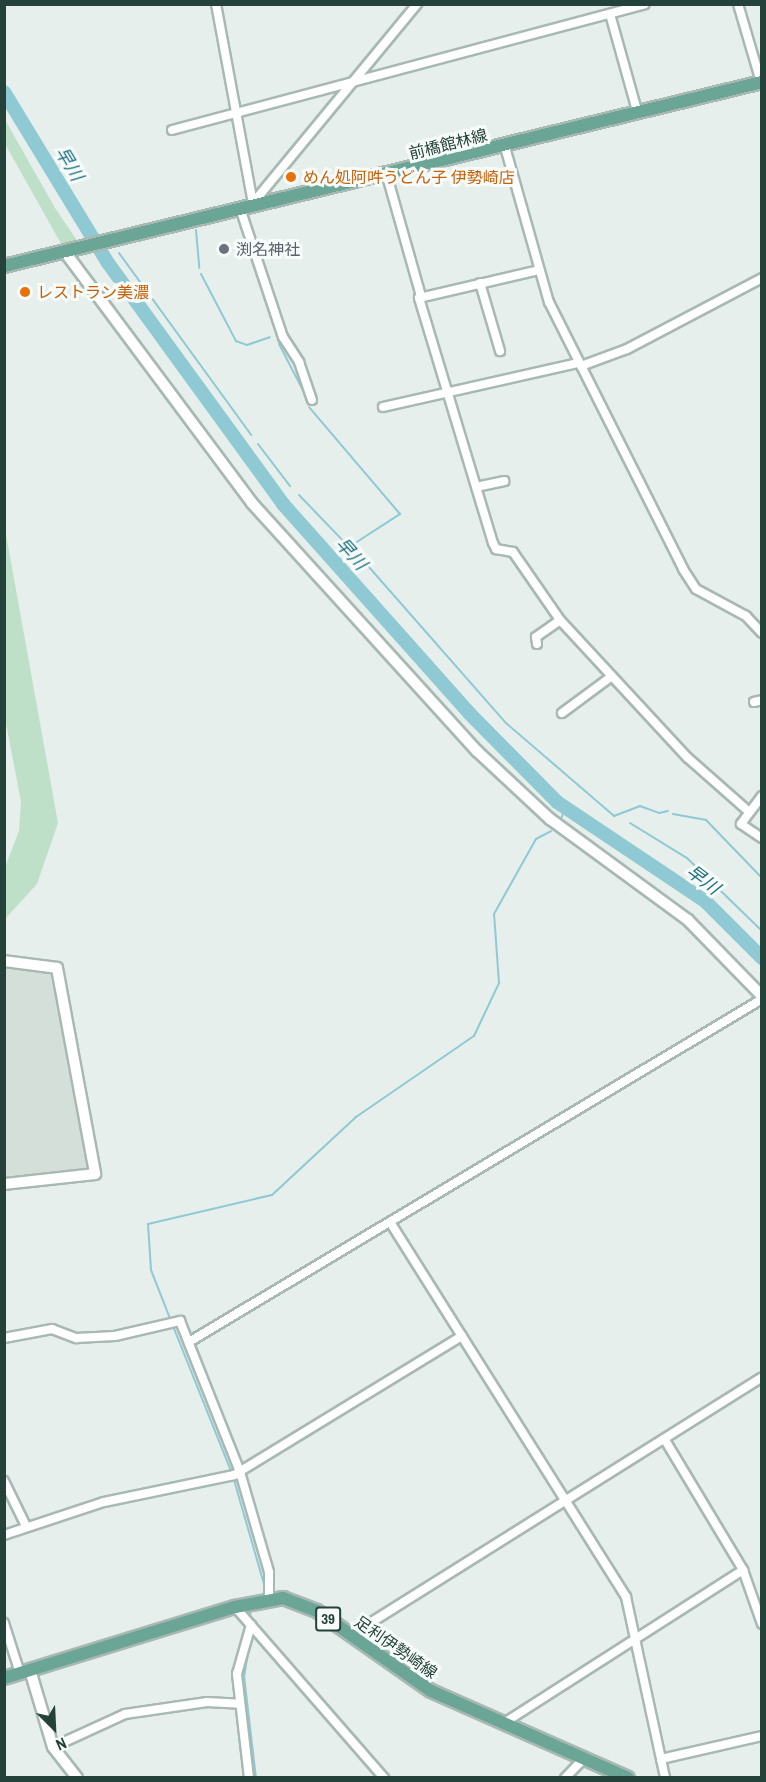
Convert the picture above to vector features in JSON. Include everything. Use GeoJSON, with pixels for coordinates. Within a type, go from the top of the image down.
{"type":"FeatureCollection","features":[{"type":"Feature","properties":{"kind":"main road","name":"前橋館林線"},"geometry":{"type":"LineString","coordinates":[[70,251],[387,176],[761,82]]}},
{"type":"Feature","properties":{"kind":"main road"},"geometry":{"type":"LineString","coordinates":[[4,266],[70,251]]}},
{"type":"Feature","properties":{"kind":"main road","name":"足利伊勢崎線"},"geometry":{"type":"LineString","coordinates":[[4,1678],[235,1607],[269,1599],[307,1606],[431,1691],[628,1778]]}},
{"type":"Feature","properties":{"kind":"street"},"geometry":{"type":"LineString","coordinates":[[216,4],[254,206]]}},
{"type":"Feature","properties":{"kind":"street"},"geometry":{"type":"LineString","coordinates":[[254,206],[417,4]]}},
{"type":"Feature","properties":{"kind":"street"},"geometry":{"type":"LineString","coordinates":[[172,130],[644,4]]}},
{"type":"Feature","properties":{"kind":"street"},"geometry":{"type":"LineString","coordinates":[[738,4],[761,82]]}},
{"type":"Feature","properties":{"kind":"street"},"geometry":{"type":"LineString","coordinates":[[610,14],[638,114]]}},
{"type":"Feature","properties":{"kind":"street"},"geometry":{"type":"LineString","coordinates":[[505,147],[539,270],[580,364],[690,583],[746,616],[762,633]]}},
{"type":"Feature","properties":{"kind":"street"},"geometry":{"type":"LineString","coordinates":[[387,176],[476,487],[496,549],[513,552],[560,620],[688,758],[747,810]]}},
{"type":"Feature","properties":{"kind":"street"},"geometry":{"type":"LineString","coordinates":[[241,211],[283,337],[299,362],[312,400]]}},
{"type":"Feature","properties":{"kind":"street"},"geometry":{"type":"LineString","coordinates":[[70,251],[252,504],[477,751],[562,829],[688,920],[762,998],[189,1342]]}},
{"type":"Feature","properties":{"kind":"street"},"geometry":{"type":"LineString","coordinates":[[421,296],[539,270]]}},
{"type":"Feature","properties":{"kind":"street"},"geometry":{"type":"LineString","coordinates":[[383,407],[580,364],[627,350],[762,278]]}},
{"type":"Feature","properties":{"kind":"street"},"geometry":{"type":"LineString","coordinates":[[480,283],[500,351]]}},
{"type":"Feature","properties":{"kind":"street"},"geometry":{"type":"LineString","coordinates":[[476,487],[504,481]]}},
{"type":"Feature","properties":{"kind":"street"},"geometry":{"type":"LineString","coordinates":[[537,644],[536,638],[560,620]]}},
{"type":"Feature","properties":{"kind":"street"},"geometry":{"type":"LineString","coordinates":[[562,713],[612,676]]}},
{"type":"Feature","properties":{"kind":"street"},"geometry":{"type":"LineString","coordinates":[[762,796],[747,810],[741,824],[762,838]]}},
{"type":"Feature","properties":{"kind":"street"},"geometry":{"type":"LineString","coordinates":[[4,961],[57,968],[95,1174],[4,1184]]}},
{"type":"Feature","properties":{"kind":"street"},"geometry":{"type":"LineString","coordinates":[[390,1222],[626,1597],[665,1778]]}},
{"type":"Feature","properties":{"kind":"street"},"geometry":{"type":"LineString","coordinates":[[4,1338],[52,1329],[76,1338],[115,1336],[180,1321],[240,1472],[269,1572],[269,1599]]}},
{"type":"Feature","properties":{"kind":"street"},"geometry":{"type":"LineString","coordinates":[[4,1535],[26,1526],[240,1472],[462,1336]]}},
{"type":"Feature","properties":{"kind":"street"},"geometry":{"type":"LineString","coordinates":[[351,1635],[762,1378]]}},
{"type":"Feature","properties":{"kind":"street"},"geometry":{"type":"LineString","coordinates":[[665,1440],[744,1569],[762,1624]]}},
{"type":"Feature","properties":{"kind":"street"},"geometry":{"type":"LineString","coordinates":[[4,1481],[26,1526]]}},
{"type":"Feature","properties":{"kind":"street"},"geometry":{"type":"LineString","coordinates":[[504,1724],[744,1569]]}},
{"type":"Feature","properties":{"kind":"street"},"geometry":{"type":"LineString","coordinates":[[235,1607],[384,1778]]}},
{"type":"Feature","properties":{"kind":"street"},"geometry":{"type":"LineString","coordinates":[[4,1623],[53,1747],[77,1778]]}},
{"type":"Feature","properties":{"kind":"street"},"geometry":{"type":"LineString","coordinates":[[249,1778],[237,1671],[251,1625]]}},
{"type":"Feature","properties":{"kind":"street"},"geometry":{"type":"LineString","coordinates":[[53,1747],[125,1714],[207,1702],[240,1704]]}},
{"type":"Feature","properties":{"kind":"street"},"geometry":{"type":"LineString","coordinates":[[661,1759],[762,1736]]}},
{"type":"Feature","properties":{"kind":"street"},"geometry":{"type":"LineString","coordinates":[[565,1778],[584,1758]]}},
{"type":"Feature","properties":{"kind":"shaded area"},"geometry":{"type":"Polygon","coordinates":[[[5,967],[51,971],[91,1175],[5,1178],[5,967]]]}},
{"type":"Feature","properties":{"kind":"green space"},"geometry":{"type":"Polygon","coordinates":[[[4,118],[55,208],[89,258],[75,244],[63,247],[5,144],[4,118]]]}},
{"type":"Feature","properties":{"kind":"green space"},"geometry":{"type":"Polygon","coordinates":[[[4,523],[58,823],[37,884],[5,919],[5,867],[19,831],[21,802],[5,718],[4,523]]]}},
{"type":"Feature","properties":{"kind":"waterway","name":"早川"},"geometry":{"type":"LineString","coordinates":[[4,92],[108,263],[283,504],[470,714],[557,802],[705,901],[762,958]]}},
{"type":"Feature","properties":{"kind":"waterway"},"geometry":{"type":"LineString","coordinates":[[196,230],[199,268]]}},
{"type":"Feature","properties":{"kind":"waterway"},"geometry":{"type":"LineString","coordinates":[[119,253],[251,435]]}},
{"type":"Feature","properties":{"kind":"waterway"},"geometry":{"type":"LineString","coordinates":[[201,274],[236,341],[247,345],[270,337]]}},
{"type":"Feature","properties":{"kind":"waterway"},"geometry":{"type":"LineString","coordinates":[[279,344],[306,396]]}},
{"type":"Feature","properties":{"kind":"waterway"},"geometry":{"type":"LineString","coordinates":[[299,495],[349,547],[400,514],[309,407]]}},
{"type":"Feature","properties":{"kind":"waterway"},"geometry":{"type":"LineString","coordinates":[[258,444],[290,486]]}},
{"type":"Feature","properties":{"kind":"waterway"},"geometry":{"type":"LineString","coordinates":[[354,550],[506,723],[614,816],[640,806],[659,813],[668,811]]}},
{"type":"Feature","properties":{"kind":"waterway"},"geometry":{"type":"LineString","coordinates":[[561,819],[565,808]]}},
{"type":"Feature","properties":{"kind":"waterway"},"geometry":{"type":"LineString","coordinates":[[673,814],[706,820],[762,878]]}},
{"type":"Feature","properties":{"kind":"waterway"},"geometry":{"type":"LineString","coordinates":[[630,823],[687,858],[762,931]]}},
{"type":"Feature","properties":{"kind":"waterway"},"geometry":{"type":"LineString","coordinates":[[171,1321],[151,1270],[148,1224],[272,1195],[356,1117],[474,1036],[499,983],[494,914],[536,839],[551,831]]}},
{"type":"Feature","properties":{"kind":"waterway"},"geometry":{"type":"LineString","coordinates":[[173,1326],[231,1471]]}},
{"type":"Feature","properties":{"kind":"waterway"},"geometry":{"type":"LineString","coordinates":[[234,1480],[264,1584]]}},
{"type":"Feature","properties":{"kind":"waterway"},"geometry":{"type":"LineString","coordinates":[[250,1617],[251,1609]]}},
{"type":"Feature","properties":{"kind":"waterway"},"geometry":{"type":"LineString","coordinates":[[249,1646],[244,1676],[256,1778]]}},
{"type":"Feature","properties":{"kind":"place","name":"めん処阿吽うどん子 伊勢崎店"},"geometry":{"type":"Point","coordinates":[291,177]}},
{"type":"Feature","properties":{"kind":"place","name":"渕名神社"},"geometry":{"type":"Point","coordinates":[224,249]}},
{"type":"Feature","properties":{"kind":"place","name":"レストラン美濃"},"geometry":{"type":"Point","coordinates":[25,292]}}]}
